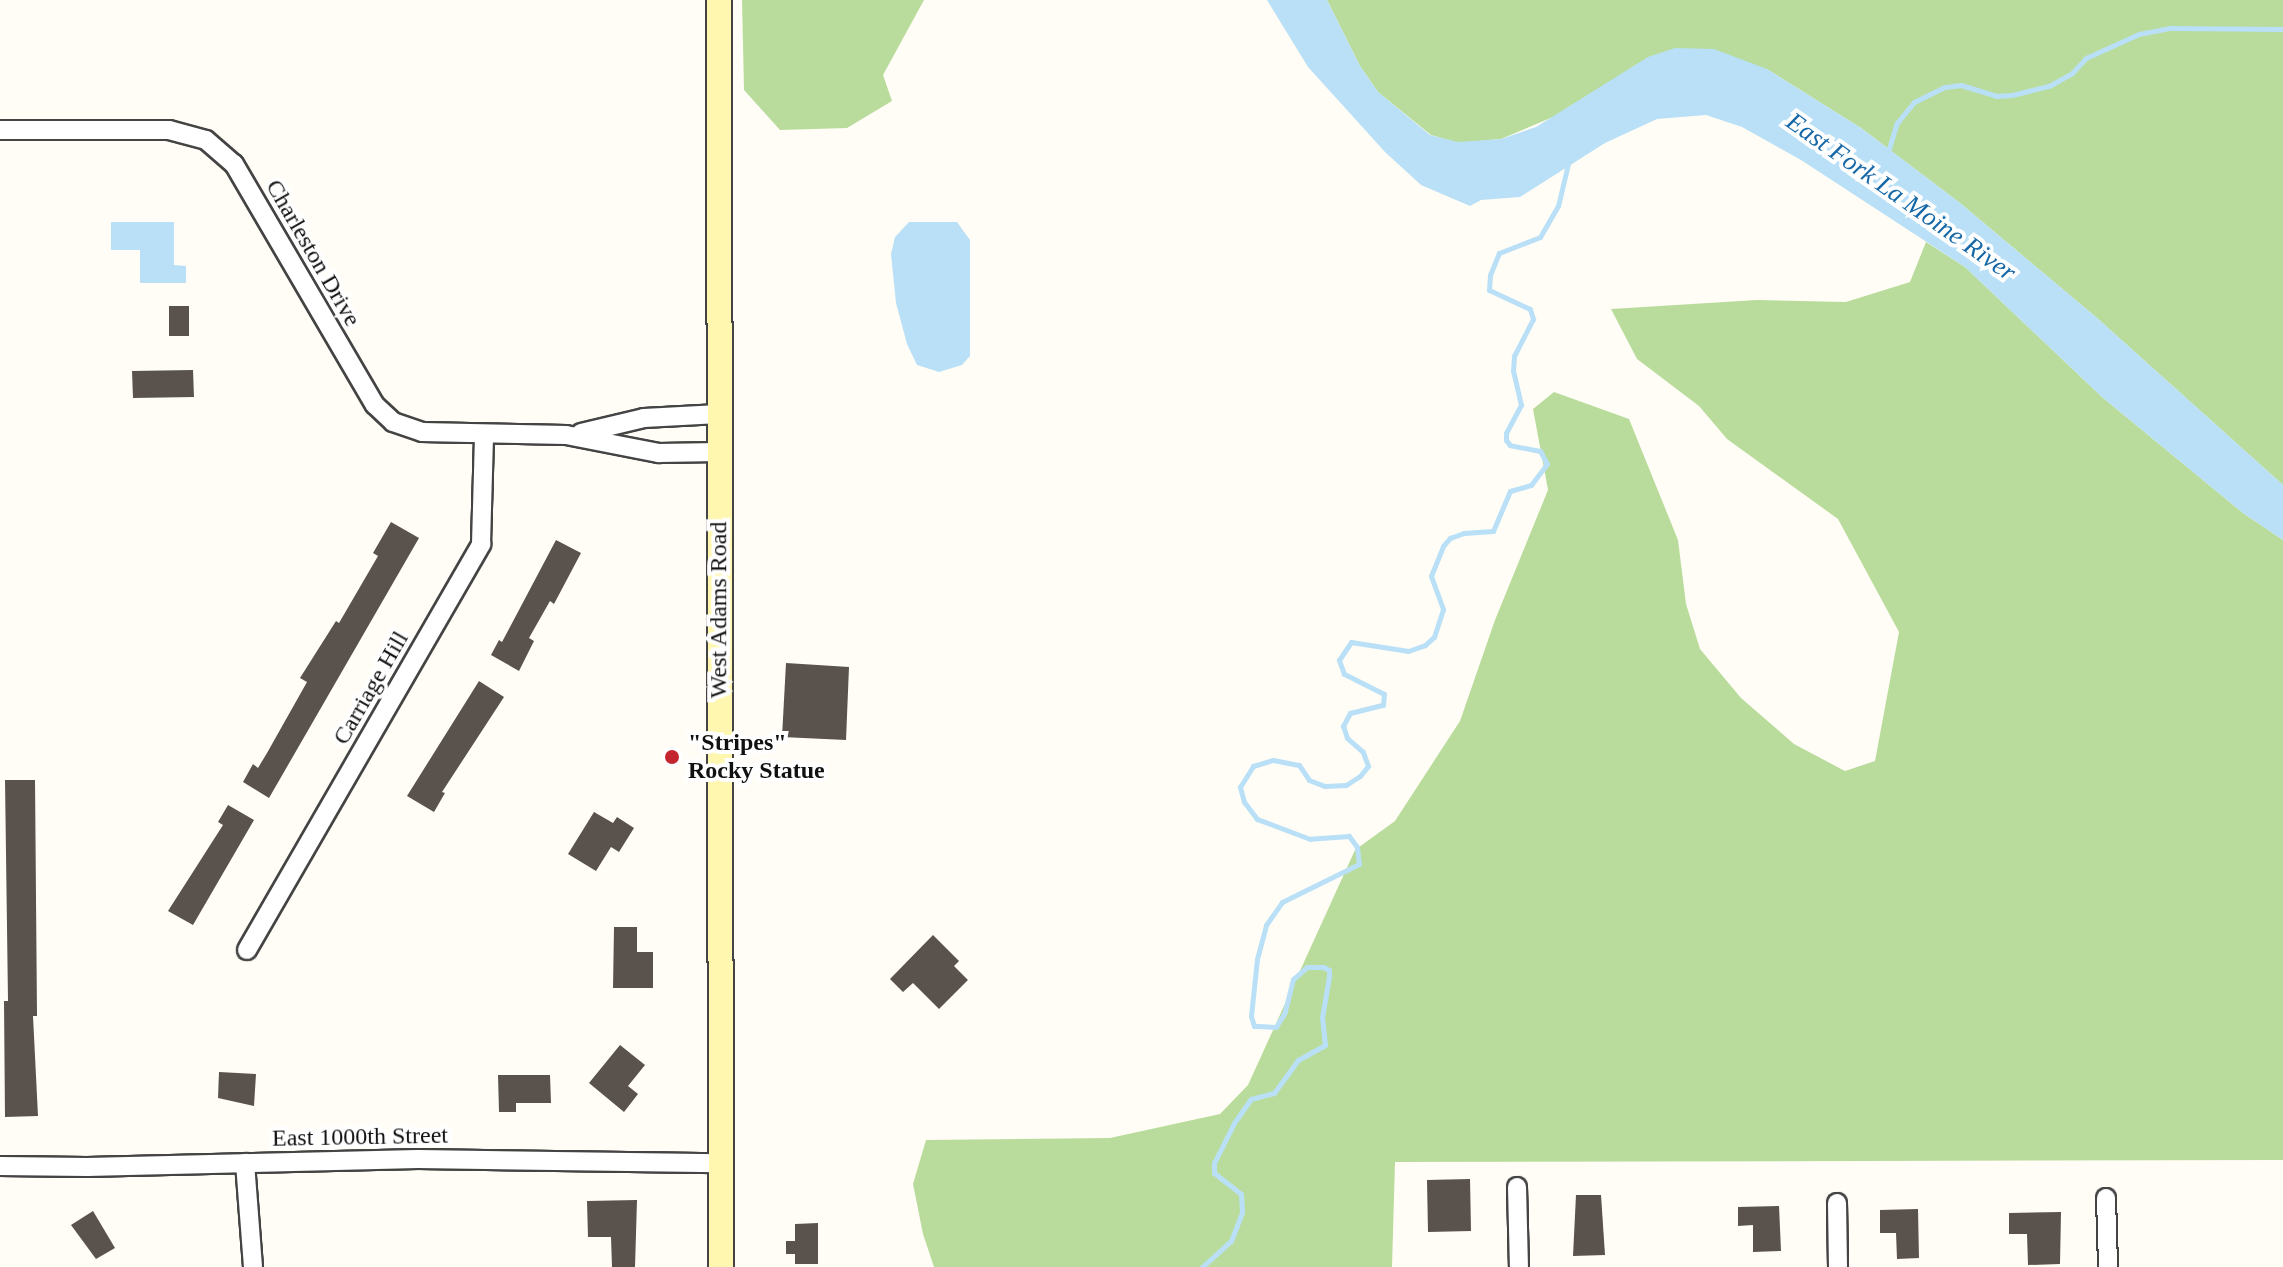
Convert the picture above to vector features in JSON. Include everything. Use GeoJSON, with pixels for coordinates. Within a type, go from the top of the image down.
{"type":"FeatureCollection","features":[{"type":"Feature","properties":{"kind":"street","name":"West Adams Road"},"geometry":{"type":"LineString","coordinates":[[719,0],[721,1267]]}},
{"type":"Feature","properties":{"kind":"street","name":"Charleston Drive"},"geometry":{"type":"LineString","coordinates":[[0,130],[169,130],[206,140],[234,164],[381,412],[393,422],[422,432],[566,435],[659,453],[719,452]]}},
{"type":"Feature","properties":{"kind":"street","name":"Charleston Drive"},"geometry":{"type":"LineString","coordinates":[[566,435],[644,418],[719,414]]}},
{"type":"Feature","properties":{"kind":"street","name":"Carriage Hill"},"geometry":{"type":"LineString","coordinates":[[247,950],[481,544],[484,435]]}},
{"type":"Feature","properties":{"kind":"street","name":"East 1000th Street"},"geometry":{"type":"LineString","coordinates":[[0,1166],[418,1159],[720,1163]]}},
{"type":"Feature","properties":{"kind":"street"},"geometry":{"type":"LineString","coordinates":[[245,1163],[253,1267]]}},
{"type":"Feature","properties":{"kind":"street"},"geometry":{"type":"LineString","coordinates":[[1517,1187],[1519,1267]]}},
{"type":"Feature","properties":{"kind":"street"},"geometry":{"type":"LineString","coordinates":[[2106,1198],[2108,1267]]}},
{"type":"Feature","properties":{"kind":"street"},"geometry":{"type":"LineString","coordinates":[[1837,1203],[1838,1267]]}},
{"type":"Feature","properties":{"kind":"green space"},"geometry":{"type":"Polygon","coordinates":[[[742,0],[924,0],[883,75],[892,101],[847,128],[780,130],[744,90],[742,0]]]}},
{"type":"Feature","properties":{"kind":"green space"},"geometry":{"type":"Polygon","coordinates":[[[1327,0],[2283,0],[2283,485],[2097,318],[1960,203],[1861,128],[1767,69],[1560,114],[1501,139],[1458,143],[1431,135],[1378,92],[1360,66],[1327,0]]]}},
{"type":"Feature","properties":{"kind":"green space"},"geometry":{"type":"Polygon","coordinates":[[[1926,242],[1965,267],[2102,397],[2243,513],[2283,540],[2283,1160],[1395,1162],[1392,1267],[934,1267],[923,1234],[913,1184],[926,1140],[1110,1138],[1220,1114],[1248,1085],[1355,850],[1395,821],[1460,721],[1495,620],[1548,490],[1533,409],[1554,392],[1629,419],[1678,540],[1686,604],[1700,649],[1741,698],[1794,744],[1845,771],[1875,761],[1899,632],[1838,519],[1727,439],[1699,406],[1637,359],[1611,309],[1757,300],[1846,302],[1910,282],[1926,242]]]}},
{"type":"Feature","properties":{"kind":"water","name":"East Fork La Moine River"},"geometry":{"type":"Polygon","coordinates":[[[1267,0],[1327,0],[1360,66],[1378,92],[1430,135],[1458,142],[1501,139],[1536,127],[1648,57],[1675,48],[1714,49],[1767,69],[1861,128],[1960,203],[2097,318],[2283,485],[2283,540],[2243,513],[2102,397],[1965,267],[1801,160],[1742,127],[1706,115],[1657,119],[1605,143],[1520,197],[1481,200],[1470,206],[1421,185],[1385,152],[1308,67],[1267,0]]]}},
{"type":"Feature","properties":{"kind":"water"},"geometry":{"type":"Polygon","coordinates":[[[111,222],[174,222],[174,265],[186,266],[186,283],[140,283],[140,250],[111,250],[111,222]]]}},
{"type":"Feature","properties":{"kind":"water"},"geometry":{"type":"Polygon","coordinates":[[[909,222],[957,222],[970,240],[970,356],[962,365],[939,372],[917,365],[907,344],[896,303],[891,254],[895,237],[909,222]]]}},
{"type":"Feature","properties":{"kind":"building"},"geometry":{"type":"Polygon","coordinates":[[[169,306],[189,306],[189,336],[169,336],[169,306]]]}},
{"type":"Feature","properties":{"kind":"building"},"geometry":{"type":"Polygon","coordinates":[[[193,370],[194,397],[133,398],[132,371],[193,370]]]}},
{"type":"Feature","properties":{"kind":"building"},"geometry":{"type":"Polygon","coordinates":[[[391,522],[419,538],[269,798],[243,782],[253,764],[258,768],[267,753],[307,682],[300,678],[336,621],[339,623],[378,556],[373,553],[391,522]]]}},
{"type":"Feature","properties":{"kind":"building"},"geometry":{"type":"Polygon","coordinates":[[[556,540],[581,553],[554,604],[550,601],[529,638],[534,641],[519,671],[491,655],[499,640],[502,642],[556,540]]]}},
{"type":"Feature","properties":{"kind":"building"},"geometry":{"type":"Polygon","coordinates":[[[786,663],[849,667],[846,740],[782,737],[786,663]]]}},
{"type":"Feature","properties":{"kind":"building"},"geometry":{"type":"Polygon","coordinates":[[[479,681],[504,697],[442,792],[445,793],[434,812],[407,796],[479,681]]]}},
{"type":"Feature","properties":{"kind":"building"},"geometry":{"type":"Polygon","coordinates":[[[5,780],[35,780],[37,1016],[33,1016],[38,1116],[5,1117],[4,1001],[8,1001],[5,780]]]}},
{"type":"Feature","properties":{"kind":"building"},"geometry":{"type":"Polygon","coordinates":[[[228,805],[254,820],[193,925],[168,911],[223,825],[218,822],[228,805]]]}},
{"type":"Feature","properties":{"kind":"building"},"geometry":{"type":"Polygon","coordinates":[[[594,812],[613,823],[617,817],[634,828],[619,852],[611,847],[596,871],[568,854],[594,812]]]}},
{"type":"Feature","properties":{"kind":"building"},"geometry":{"type":"Polygon","coordinates":[[[614,927],[637,927],[637,952],[653,952],[653,988],[613,988],[614,927]]]}},
{"type":"Feature","properties":{"kind":"building"},"geometry":{"type":"Polygon","coordinates":[[[933,935],[959,961],[954,966],[968,980],[939,1009],[913,983],[903,992],[890,979],[933,935]]]}},
{"type":"Feature","properties":{"kind":"building"},"geometry":{"type":"Polygon","coordinates":[[[620,1045],[645,1065],[628,1086],[638,1094],[624,1112],[589,1083],[620,1045]]]}},
{"type":"Feature","properties":{"kind":"building"},"geometry":{"type":"Polygon","coordinates":[[[219,1072],[256,1074],[254,1106],[218,1098],[219,1072]]]}},
{"type":"Feature","properties":{"kind":"building"},"geometry":{"type":"Polygon","coordinates":[[[498,1075],[550,1075],[551,1103],[516,1103],[516,1112],[499,1112],[498,1075]]]}},
{"type":"Feature","properties":{"kind":"building"},"geometry":{"type":"Polygon","coordinates":[[[1470,1179],[1471,1231],[1428,1232],[1427,1180],[1470,1179]]]}},
{"type":"Feature","properties":{"kind":"building"},"geometry":{"type":"Polygon","coordinates":[[[1576,1195],[1601,1195],[1605,1255],[1573,1256],[1576,1195]]]}},
{"type":"Feature","properties":{"kind":"building"},"geometry":{"type":"Polygon","coordinates":[[[637,1200],[635,1267],[612,1267],[611,1237],[588,1237],[587,1201],[637,1200]]]}},
{"type":"Feature","properties":{"kind":"building"},"geometry":{"type":"Polygon","coordinates":[[[1779,1206],[1781,1251],[1753,1252],[1753,1225],[1738,1226],[1738,1207],[1779,1206]]]}},
{"type":"Feature","properties":{"kind":"building"},"geometry":{"type":"Polygon","coordinates":[[[1918,1209],[1919,1258],[1897,1259],[1896,1233],[1880,1233],[1880,1210],[1918,1209]]]}},
{"type":"Feature","properties":{"kind":"building"},"geometry":{"type":"Polygon","coordinates":[[[93,1211],[115,1248],[96,1259],[71,1225],[93,1211]]]}},
{"type":"Feature","properties":{"kind":"building"},"geometry":{"type":"Polygon","coordinates":[[[2061,1212],[2060,1264],[2028,1265],[2027,1234],[2009,1234],[2009,1213],[2061,1212]]]}},
{"type":"Feature","properties":{"kind":"building"},"geometry":{"type":"Polygon","coordinates":[[[818,1223],[818,1264],[795,1264],[795,1254],[786,1254],[786,1241],[795,1241],[795,1224],[818,1223]]]}},
{"type":"Feature","properties":{"kind":"waterway","name":"East Fork La Moine River"},"geometry":{"type":"LineString","coordinates":[[1887,155],[1897,123],[1914,102],[1945,87],[1961,85],[1996,96],[2049,86],[2072,73],[2086,58],[2139,34],[2170,28],[2283,29]]}},
{"type":"Feature","properties":{"kind":"waterway"},"geometry":{"type":"LineString","coordinates":[[1202,1267],[1231,1241],[1242,1212],[1241,1194],[1214,1173],[1214,1163],[1234,1123],[1251,1099],[1274,1093],[1298,1060],[1325,1045],[1322,1018],[1329,970],[1323,967],[1307,967],[1293,979],[1285,1012],[1276,1027],[1254,1026],[1251,1016],[1257,959],[1266,925],[1282,902],[1359,864],[1357,847],[1349,836],[1310,839],[1257,819],[1244,802],[1240,787],[1253,766],[1273,760],[1299,765],[1309,780],[1325,786],[1346,785],[1360,776],[1368,766],[1363,752],[1347,738],[1343,726],[1350,713],[1383,705],[1384,694],[1344,674],[1339,660],[1351,642],[1408,651],[1425,645],[1434,637],[1443,609],[1431,576],[1443,546],[1450,538],[1464,533],[1493,531],[1510,491],[1531,485],[1547,464],[1540,451],[1510,445],[1506,440],[1506,433],[1521,405],[1513,371],[1514,356],[1533,319],[1530,309],[1489,290],[1490,275],[1499,253],[1540,237],[1558,206],[1569,160]]}},
{"type":"Feature","properties":{"kind":"place","name":"\"Stripes\" Rocky Statue"},"geometry":{"type":"Point","coordinates":[672,757]}}]}
